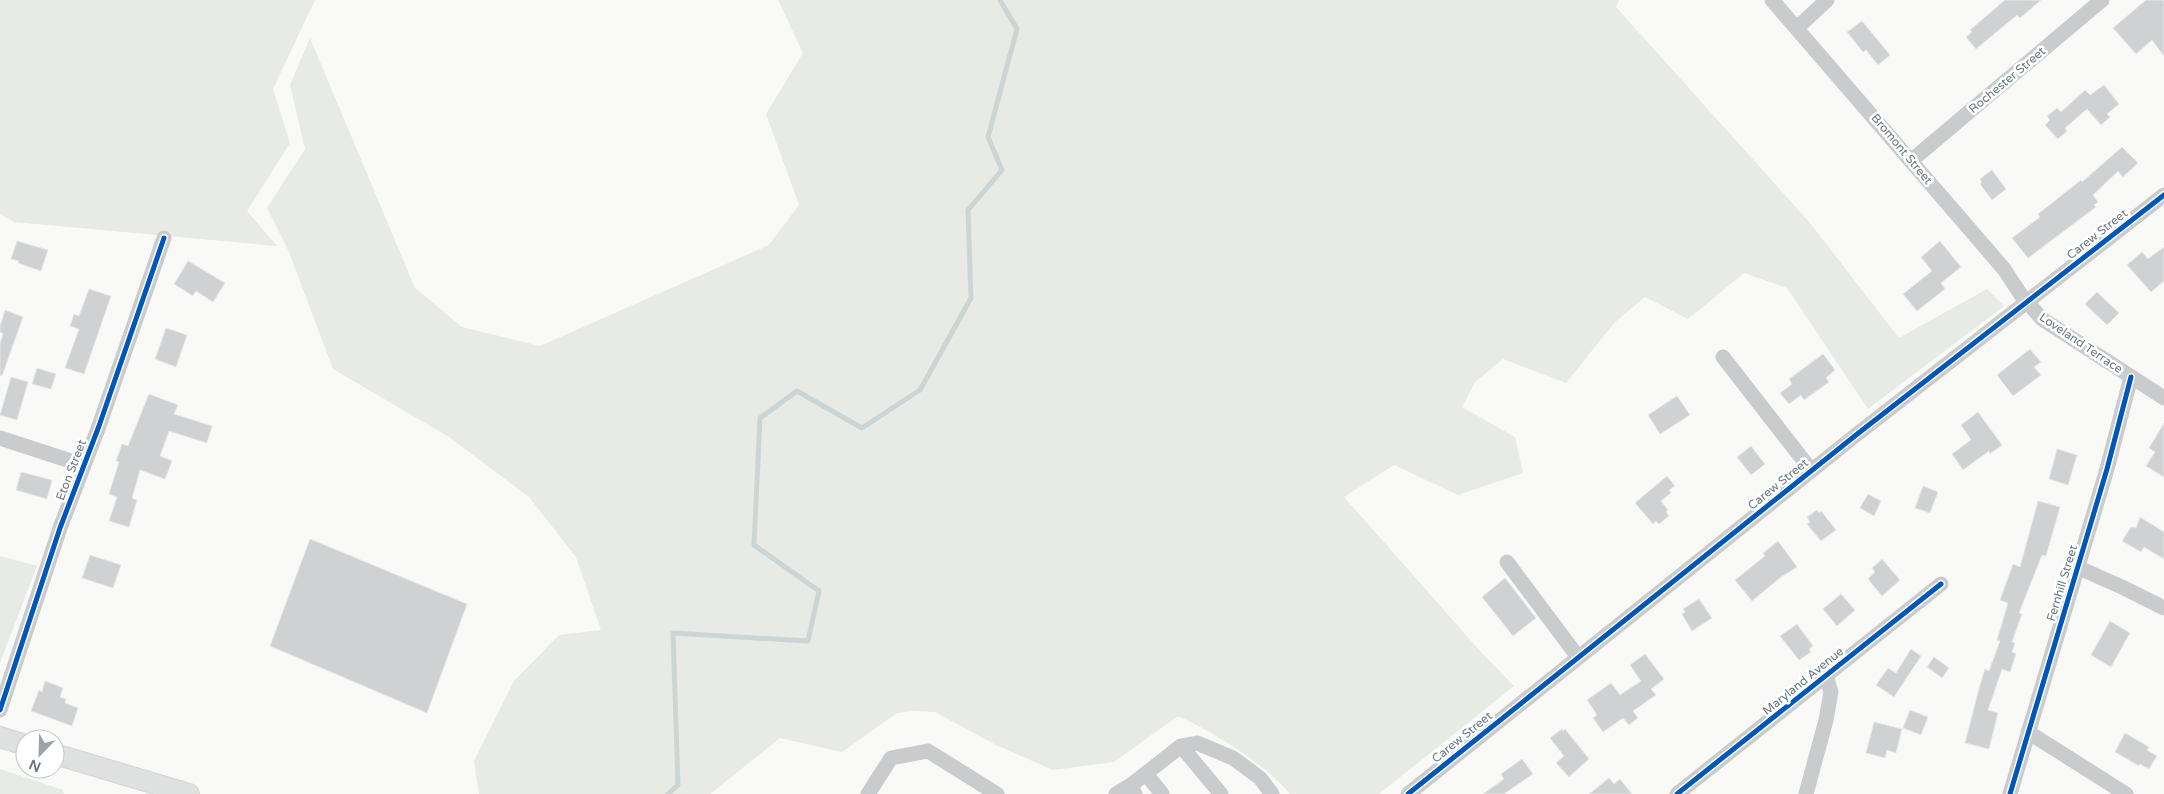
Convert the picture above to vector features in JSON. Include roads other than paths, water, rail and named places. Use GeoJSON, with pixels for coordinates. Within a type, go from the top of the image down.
{"type":"FeatureCollection","features":[{"type":"Feature","properties":{"kind":"main road"},"geometry":{"type":"LineString","coordinates":[[0,737],[15,742]]}},
{"type":"Feature","properties":{"kind":"main road"},"geometry":{"type":"LineString","coordinates":[[65,757],[189,794]]}},
{"type":"Feature","properties":{"kind":"street","name":"Bromont Street"},"geometry":{"type":"LineString","coordinates":[[1772,0],[2004,268],[2026,301]]}},
{"type":"Feature","properties":{"kind":"street"},"geometry":{"type":"LineString","coordinates":[[1797,28],[1827,0]]}},
{"type":"Feature","properties":{"kind":"street","name":"Rochester Street"},"geometry":{"type":"LineString","coordinates":[[1912,160],[2102,0]]}},
{"type":"Feature","properties":{"kind":"street","name":"Carew Street"},"geometry":{"type":"LineString","coordinates":[[1408,794],[1811,470],[2164,195]]}},
{"type":"Feature","properties":{"kind":"street","name":"Eton Street"},"geometry":{"type":"LineString","coordinates":[[0,710],[30,616],[164,238]]}},
{"type":"Feature","properties":{"kind":"street","name":"Loveland Terrace"},"geometry":{"type":"LineString","coordinates":[[2026,301],[2042,319],[2164,398]]}},
{"type":"Feature","properties":{"kind":"street"},"geometry":{"type":"LineString","coordinates":[[1723,357],[1811,470]]}},
{"type":"Feature","properties":{"kind":"street","name":"Fernhill Street"},"geometry":{"type":"LineString","coordinates":[[2010,794],[2107,470],[2131,377]]}},
{"type":"Feature","properties":{"kind":"street"},"geometry":{"type":"LineString","coordinates":[[0,438],[83,465]]}},
{"type":"Feature","properties":{"kind":"street"},"geometry":{"type":"LineString","coordinates":[[1507,562],[1578,657]]}},
{"type":"Feature","properties":{"kind":"street"},"geometry":{"type":"LineString","coordinates":[[2077,567],[2164,608]]}},
{"type":"Feature","properties":{"kind":"street","name":"Maryland Avenue"},"geometry":{"type":"LineString","coordinates":[[1677,794],[1941,584]]}},
{"type":"Feature","properties":{"kind":"street"},"geometry":{"type":"LineString","coordinates":[[1806,794],[1826,720],[1831,692],[1826,676]]}},
{"type":"Feature","properties":{"kind":"street"},"geometry":{"type":"LineString","coordinates":[[2028,732],[2126,794]]}},
{"type":"Feature","properties":{"kind":"street"},"geometry":{"type":"LineString","coordinates":[[1116,794],[1133,789],[1146,774],[1181,746],[1198,743],[1233,758],[1260,778],[1272,794]]}},
{"type":"Feature","properties":{"kind":"street"},"geometry":{"type":"LineString","coordinates":[[1181,746],[1221,794]]}},
{"type":"Feature","properties":{"kind":"street"},"geometry":{"type":"LineString","coordinates":[[868,794],[891,758],[928,751],[997,794]]}},
{"type":"Feature","properties":{"kind":"street"},"geometry":{"type":"LineString","coordinates":[[1146,774],[1162,794]]}},
{"type":"Feature","properties":{"kind":"waterway"},"geometry":{"type":"LineString","coordinates":[[668,794],[678,785],[673,633],[808,641],[819,591],[754,545],[760,418],[797,391],[862,428],[920,390],[971,298],[968,210],[1002,170],[988,137],[1017,29],[1000,0]]}}]}
